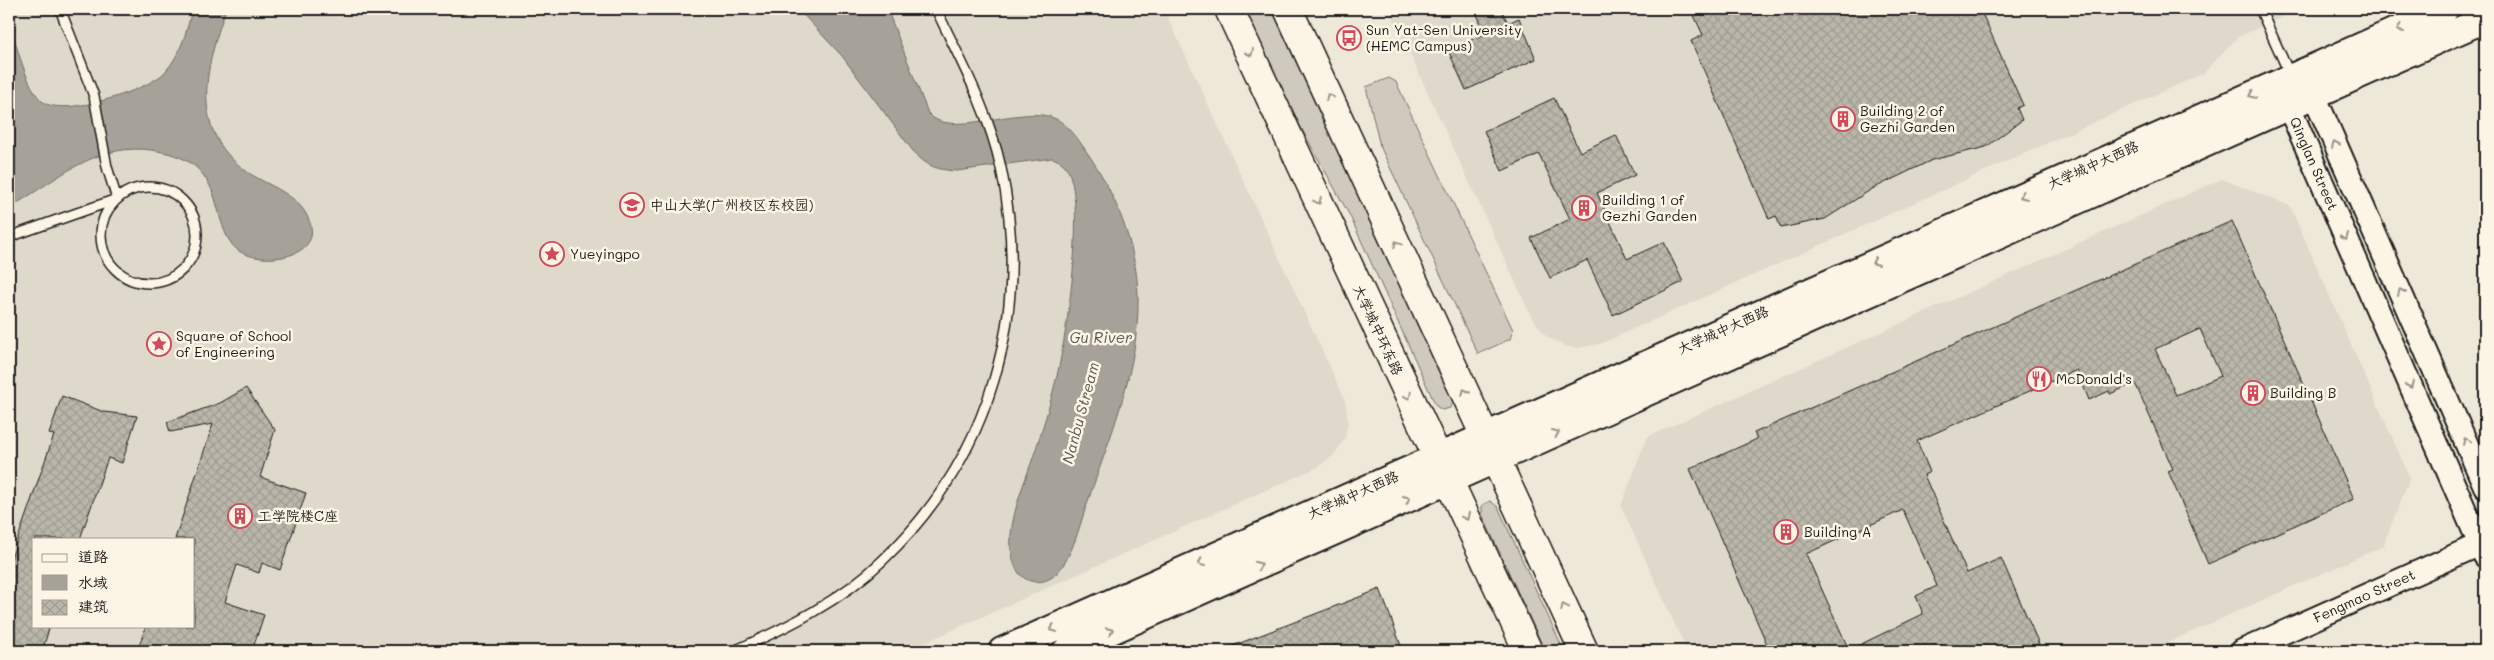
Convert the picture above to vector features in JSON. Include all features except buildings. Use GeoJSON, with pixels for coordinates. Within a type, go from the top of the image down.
{"type":"FeatureCollection","features":[{"type":"Feature","properties":{"kind":"main road","name":"大学城中环东路"},"geometry":{"type":"LineString","coordinates":[[1229,9],[1528,651]]}},
{"type":"Feature","properties":{"kind":"main road"},"geometry":{"type":"LineString","coordinates":[[1288,9],[1584,651]]}},
{"type":"Feature","properties":{"kind":"main road","name":"大学城中大西路"},"geometry":{"type":"LineString","coordinates":[[1002,651],[1443,469],[2291,77],[2445,9]]}},
{"type":"Feature","properties":{"kind":"main road","name":"大学城中大西路"},"geometry":{"type":"LineString","coordinates":[[1490,448],[2289,107],[2485,19]]}},
{"type":"Feature","properties":{"kind":"main road","name":"大学城中大西路"},"geometry":{"type":"LineString","coordinates":[[1066,651],[1443,469]]}},
{"type":"Feature","properties":{"kind":"street","name":"Qinglan Street"},"geometry":{"type":"LineString","coordinates":[[2291,77],[2314,96],[2485,486]]}},
{"type":"Feature","properties":{"kind":"street","name":"Qinglan Street"},"geometry":{"type":"LineString","coordinates":[[2291,77],[2289,107],[2484,548]]}},
{"type":"Feature","properties":{"kind":"street","name":"Fengmao Street"},"geometry":{"type":"LineString","coordinates":[[2242,651],[2484,548]]}},
{"type":"Feature","properties":{"kind":"lane"},"geometry":{"type":"LineString","coordinates":[[60,9],[94,96],[107,166],[117,199]]}},
{"type":"Feature","properties":{"kind":"lane"},"geometry":{"type":"LineString","coordinates":[[2260,9],[2291,77]]}},
{"type":"Feature","properties":{"kind":"lane"},"geometry":{"type":"LineString","coordinates":[[734,651],[806,617],[875,567],[909,533],[934,503],[958,466],[987,403],[1005,338],[1012,255],[1010,217],[1000,165],[982,109],[940,10]]}},
{"type":"Feature","properties":{"kind":"lane"},"geometry":{"type":"LineString","coordinates":[[9,238],[117,199],[139,187],[152,186],[176,194],[186,202],[195,218],[198,237],[196,250],[182,271],[160,283],[147,284],[123,276],[114,268],[102,246],[101,233],[103,220],[117,199]]}},
{"type":"Feature","properties":{"kind":"shaded area","name":"中山大学(广州校区东校园)"},"geometry":{"type":"Polygon","coordinates":[[[9,9],[1164,9],[1345,400],[1348,422],[1345,438],[1334,455],[1318,467],[906,651],[9,651],[9,9]]]}},
{"type":"Feature","properties":{"kind":"shaded area"},"geometry":{"type":"Polygon","coordinates":[[[1245,9],[1273,9],[1451,395],[1453,403],[1450,408],[1442,410],[1436,406],[1350,216],[1294,115],[1245,9]]]}},
{"type":"Feature","properties":{"kind":"shaded area"},"geometry":{"type":"Polygon","coordinates":[[[1389,9],[2347,9],[2341,12],[2298,10],[2238,37],[2204,73],[1600,344],[1578,348],[1564,346],[1546,336],[1532,318],[1389,9]]]}},
{"type":"Feature","properties":{"kind":"shaded area"},"geometry":{"type":"Polygon","coordinates":[[[1389,78],[1396,82],[1513,330],[1510,339],[1478,354],[1380,146],[1366,87],[1389,78]]]}},
{"type":"Feature","properties":{"kind":"shaded area"},"geometry":{"type":"Polygon","coordinates":[[[2222,179],[2290,206],[2410,478],[2383,546],[2149,651],[1687,651],[1621,506],[1647,437],[2222,179]]]}},
{"type":"Feature","properties":{"kind":"shaded area"},"geometry":{"type":"Polygon","coordinates":[[[1490,501],[1498,507],[1564,651],[1545,651],[1482,514],[1482,505],[1490,501]]]}},
{"type":"Feature","properties":{"kind":"water"},"geometry":{"type":"Polygon","coordinates":[[[192,9],[226,9],[212,54],[208,77],[207,99],[210,120],[218,140],[231,158],[252,175],[284,192],[298,203],[308,218],[312,231],[309,242],[301,250],[277,258],[250,256],[239,251],[224,230],[210,186],[202,173],[191,163],[171,154],[140,149],[119,151],[99,156],[81,164],[63,173],[9,208],[9,21],[27,76],[37,95],[43,102],[54,106],[69,107],[106,100],[125,94],[142,87],[165,72],[179,50],[192,9]]]}},
{"type":"Feature","properties":{"kind":"water","name":"Gu River"},"geometry":{"type":"Polygon","coordinates":[[[798,9],[887,9],[928,113],[938,121],[952,123],[969,123],[1025,115],[1042,115],[1056,119],[1069,129],[1096,166],[1122,219],[1137,276],[1138,295],[1134,349],[1129,375],[1114,427],[1075,541],[1062,567],[1047,580],[1041,582],[1031,581],[1020,574],[1012,555],[1011,534],[1017,504],[1051,399],[1065,334],[1075,238],[1075,209],[1072,184],[1066,167],[1060,161],[1052,158],[957,171],[944,170],[927,164],[913,151],[842,56],[798,9]]]}},
{"type":"Feature","properties":{"kind":"place","name":"Sun Yat-Sen University (HEMC Campus)"},"geometry":{"type":"Point","coordinates":[1349,38]}},
{"type":"Feature","properties":{"kind":"place","name":"Building 2 of Gezhi Garden"},"geometry":{"type":"Point","coordinates":[1843,119]}},
{"type":"Feature","properties":{"kind":"place","name":"中山大学(广州校区东校园)"},"geometry":{"type":"Point","coordinates":[632,205]}},
{"type":"Feature","properties":{"kind":"place","name":"Building 1 of Gezhi Garden"},"geometry":{"type":"Point","coordinates":[1584,208]}},
{"type":"Feature","properties":{"kind":"place","name":"Yueyingpo"},"geometry":{"type":"Point","coordinates":[552,254]}},
{"type":"Feature","properties":{"kind":"place","name":"Square of School of Engineering"},"geometry":{"type":"Point","coordinates":[159,344]}},
{"type":"Feature","properties":{"kind":"place","name":"McDonald's"},"geometry":{"type":"Point","coordinates":[2039,379]}},
{"type":"Feature","properties":{"kind":"place","name":"Building B"},"geometry":{"type":"Point","coordinates":[2253,393]}},
{"type":"Feature","properties":{"kind":"place","name":"工学院楼C座"},"geometry":{"type":"Point","coordinates":[240,516]}},
{"type":"Feature","properties":{"kind":"place","name":"Building A"},"geometry":{"type":"Point","coordinates":[1786,532]}},
{"type":"Feature","properties":{"kind":"water label","name":"Nanbu Stream"},"geometry":{"type":"Point","coordinates":[1081,413]}}]}
